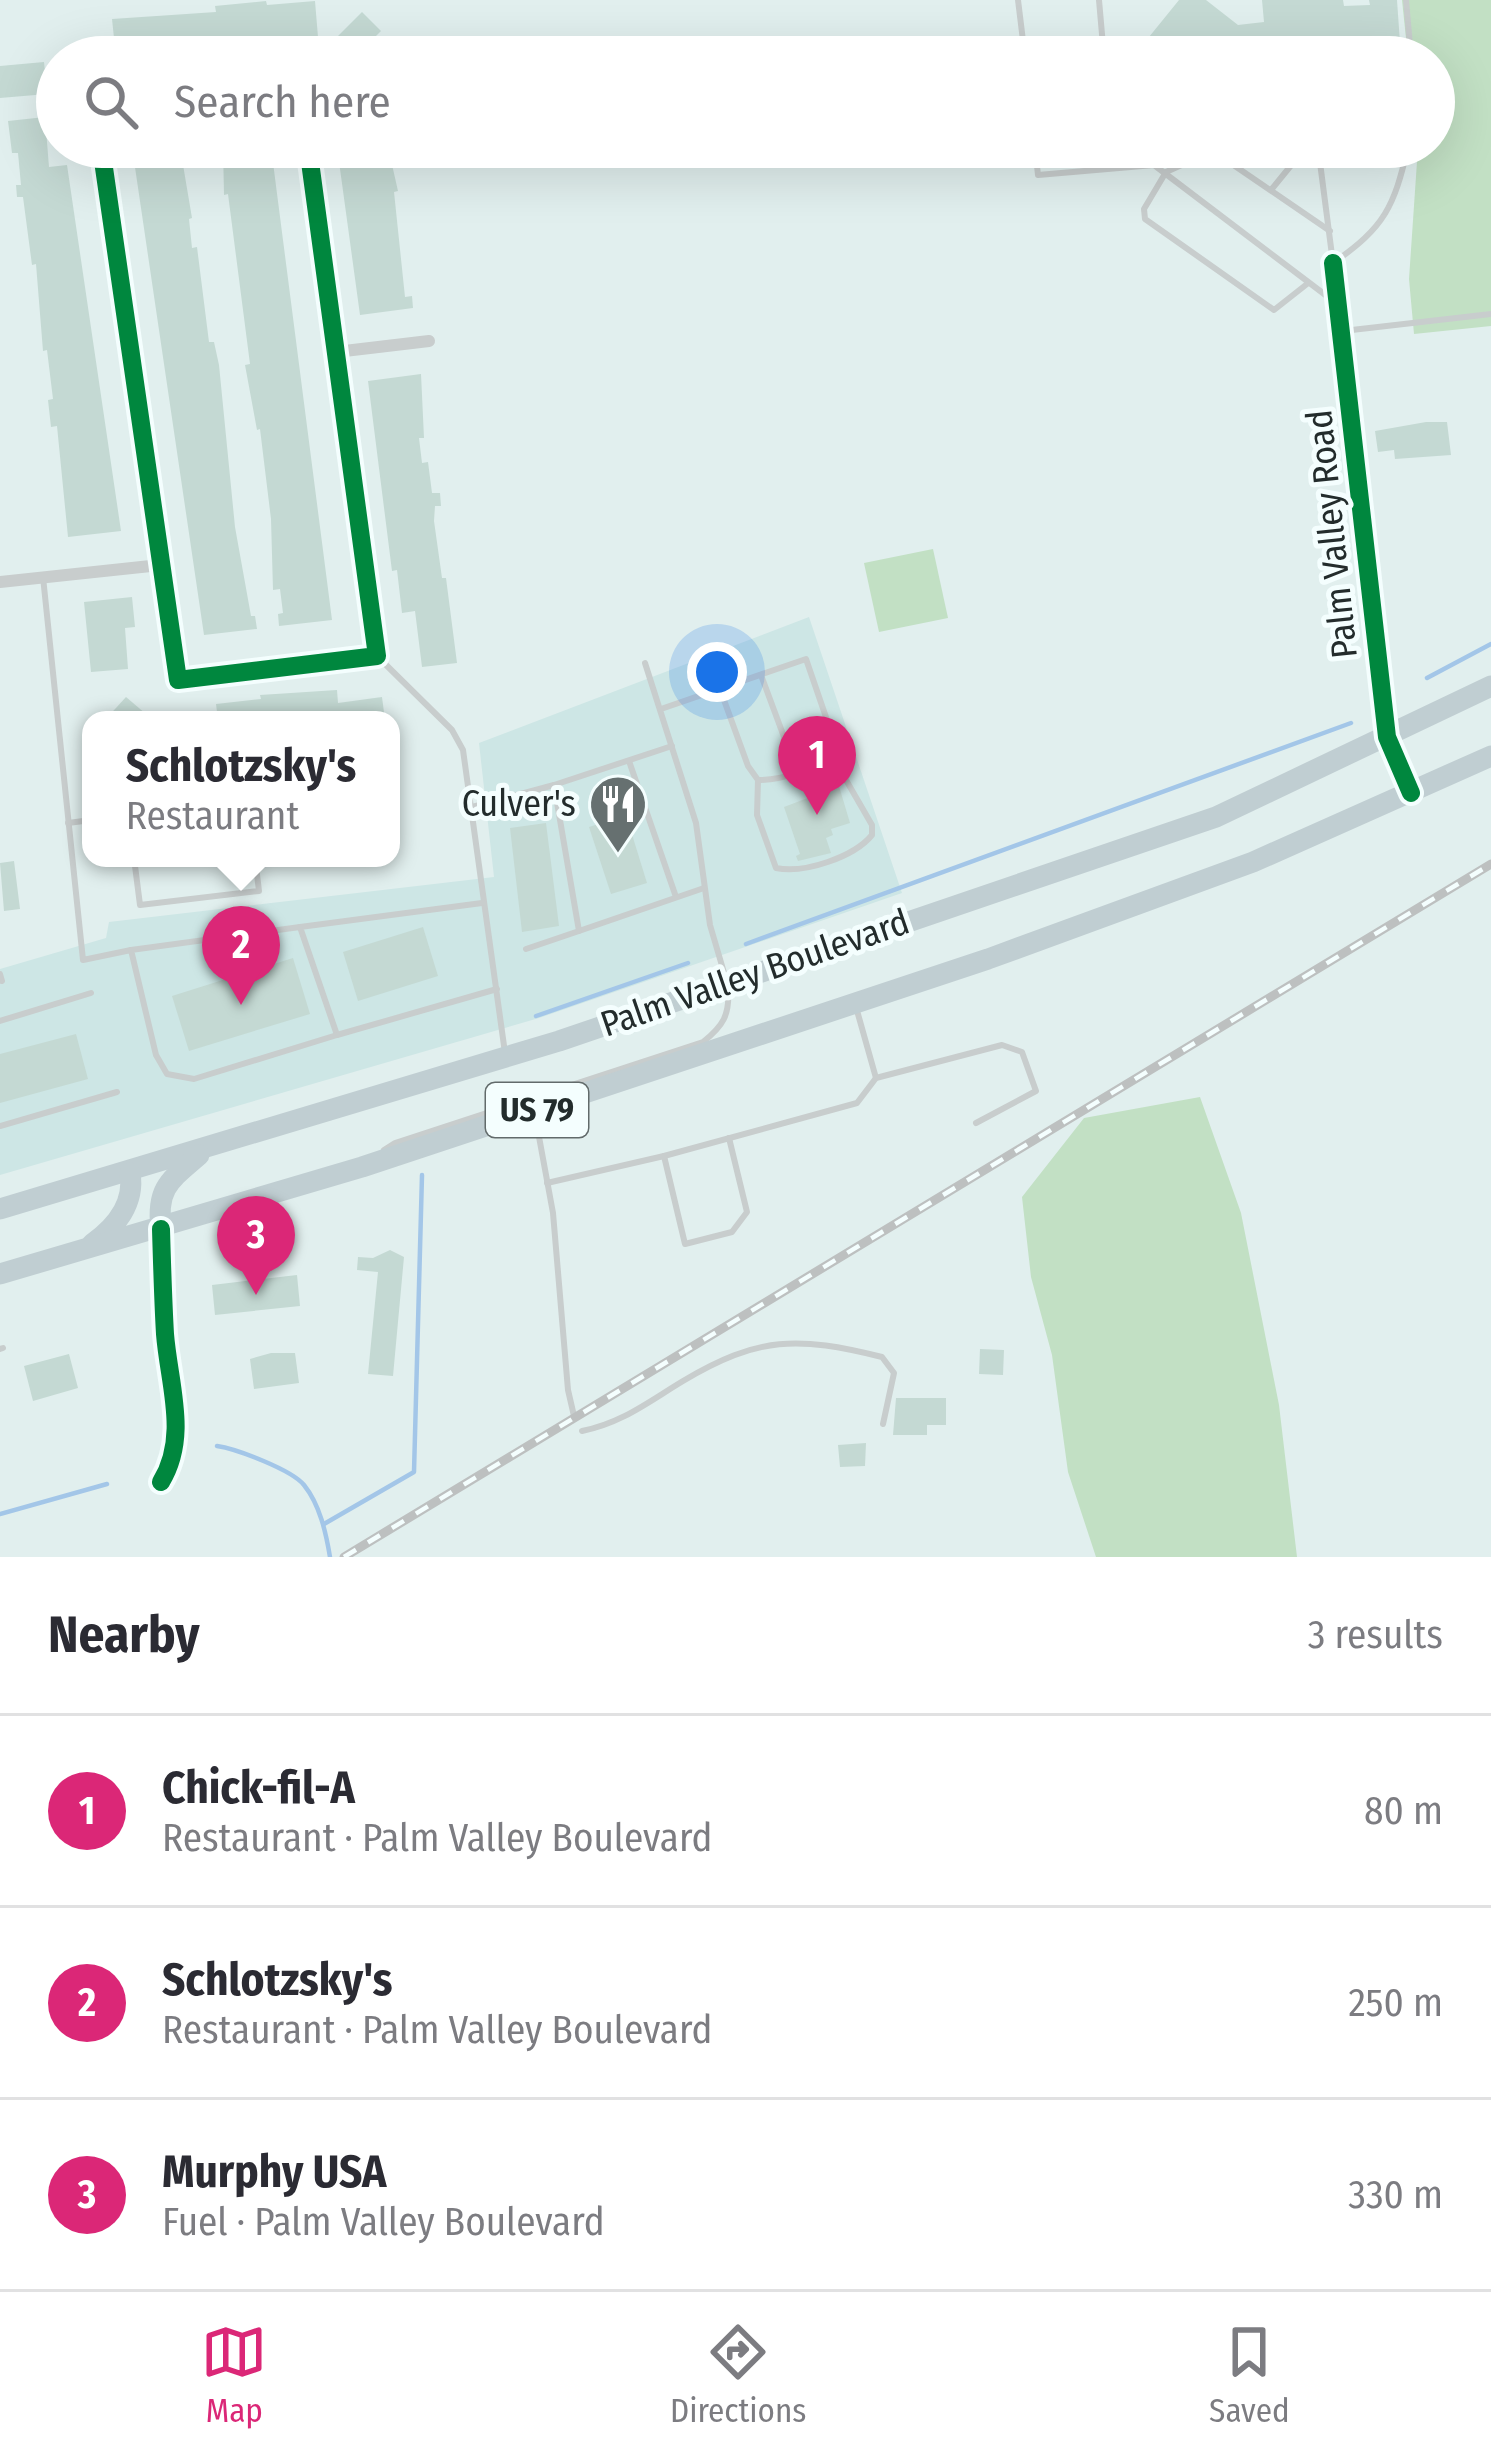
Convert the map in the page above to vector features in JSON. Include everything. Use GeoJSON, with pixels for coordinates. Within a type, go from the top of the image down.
{"type":"FeatureCollection","features":[{"type":"Feature","properties":{"kind":"highway","name":"Palm Valley Boulevard"},"geometry":{"type":"LineString","coordinates":[[0,1209],[506,1058],[1216,817],[1491,686]]}},
{"type":"Feature","properties":{"kind":"highway","name":"Palm Valley Boulevard"},"geometry":{"type":"LineString","coordinates":[[0,1274],[362,1167],[855,1004],[1253,862],[1491,756]]}},
{"type":"Feature","properties":{"kind":"highway"},"geometry":{"type":"LineString","coordinates":[[161,1229],[158,1205],[163,1190],[204,1150]]}},
{"type":"Feature","properties":{"kind":"highway"},"geometry":{"type":"LineString","coordinates":[[82,1251],[125,1209],[133,1192],[130,1173]]}},
{"type":"Feature","properties":{"kind":"street"},"geometry":{"type":"LineString","coordinates":[[104,168],[178,680],[377,656],[311,168]]}},
{"type":"Feature","properties":{"kind":"street","name":"Palm Valley Road"},"geometry":{"type":"LineString","coordinates":[[1334,262],[1387,737],[1411,793]]}},
{"type":"Feature","properties":{"kind":"street"},"geometry":{"type":"LineString","coordinates":[[336,352],[429,341]]}},
{"type":"Feature","properties":{"kind":"street"},"geometry":{"type":"LineString","coordinates":[[0,582],[160,565]]}},
{"type":"Feature","properties":{"kind":"street"},"geometry":{"type":"LineString","coordinates":[[160,1482],[173,1461],[178,1431],[166,1337],[161,1229]]}},
{"type":"Feature","properties":{"kind":"lane"},"geometry":{"type":"LineString","coordinates":[[1018,0],[1022,36]]}},
{"type":"Feature","properties":{"kind":"lane"},"geometry":{"type":"LineString","coordinates":[[1099,0],[1102,36]]}},
{"type":"Feature","properties":{"kind":"lane"},"geometry":{"type":"LineString","coordinates":[[1406,0],[1409,36]]}},
{"type":"Feature","properties":{"kind":"lane"},"geometry":{"type":"LineString","coordinates":[[1037,168],[1038,175],[1119,168]]}},
{"type":"Feature","properties":{"kind":"lane"},"geometry":{"type":"LineString","coordinates":[[1159,168],[1339,304]]}},
{"type":"Feature","properties":{"kind":"lane"},"geometry":{"type":"LineString","coordinates":[[1175,168],[1166,172],[1144,209],[1145,219],[1274,310],[1307,284]]}},
{"type":"Feature","properties":{"kind":"lane"},"geometry":{"type":"LineString","coordinates":[[1240,168],[1330,232]]}},
{"type":"Feature","properties":{"kind":"lane"},"geometry":{"type":"LineString","coordinates":[[1270,190],[1288,168]]}},
{"type":"Feature","properties":{"kind":"lane"},"geometry":{"type":"LineString","coordinates":[[1321,168],[1334,262],[1365,241],[1397,196],[1403,168]]}},
{"type":"Feature","properties":{"kind":"lane"},"geometry":{"type":"LineString","coordinates":[[1342,331],[1491,314]]}},
{"type":"Feature","properties":{"kind":"lane"},"geometry":{"type":"LineString","coordinates":[[43,577],[82,960],[482,903]]}},
{"type":"Feature","properties":{"kind":"lane"},"geometry":{"type":"LineString","coordinates":[[377,656],[452,730],[463,750],[506,1058]]}},
{"type":"Feature","properties":{"kind":"lane"},"geometry":{"type":"LineString","coordinates":[[661,709],[806,659],[828,723],[831,754],[872,825],[872,835],[848,852],[801,869],[776,868],[757,815],[758,780],[748,766],[720,689]]}},
{"type":"Feature","properties":{"kind":"lane"},"geometry":{"type":"LineString","coordinates":[[362,1167],[395,1143],[703,1042],[727,1016],[728,983],[704,888],[696,823],[645,662]]}},
{"type":"Feature","properties":{"kind":"lane"},"geometry":{"type":"LineString","coordinates":[[761,675],[797,772]]}},
{"type":"Feature","properties":{"kind":"lane"},"geometry":{"type":"LineString","coordinates":[[472,807],[672,746]]}},
{"type":"Feature","properties":{"kind":"lane"},"geometry":{"type":"LineString","coordinates":[[758,780],[797,772],[831,754]]}},
{"type":"Feature","properties":{"kind":"lane"},"geometry":{"type":"LineString","coordinates":[[628,760],[676,897]]}},
{"type":"Feature","properties":{"kind":"lane"},"geometry":{"type":"LineString","coordinates":[[554,785],[579,931]]}},
{"type":"Feature","properties":{"kind":"lane"},"geometry":{"type":"LineString","coordinates":[[68,823],[82,821]]}},
{"type":"Feature","properties":{"kind":"lane"},"geometry":{"type":"LineString","coordinates":[[135,867],[140,905],[259,891],[256,867]]}},
{"type":"Feature","properties":{"kind":"lane"},"geometry":{"type":"LineString","coordinates":[[526,949],[704,888]]}},
{"type":"Feature","properties":{"kind":"lane"},"geometry":{"type":"LineString","coordinates":[[300,927],[337,1035]]}},
{"type":"Feature","properties":{"kind":"lane"},"geometry":{"type":"LineString","coordinates":[[131,950],[156,1055],[167,1074],[194,1079],[496,989]]}},
{"type":"Feature","properties":{"kind":"lane"},"geometry":{"type":"LineString","coordinates":[[0,1021],[91,993]]}},
{"type":"Feature","properties":{"kind":"lane"},"geometry":{"type":"LineString","coordinates":[[855,1004],[876,1078]]}},
{"type":"Feature","properties":{"kind":"lane"},"geometry":{"type":"LineString","coordinates":[[548,1183],[856,1103],[876,1078],[1002,1046],[1022,1052],[1036,1091],[976,1123]]}},
{"type":"Feature","properties":{"kind":"lane"},"geometry":{"type":"LineString","coordinates":[[0,1126],[117,1092]]}},
{"type":"Feature","properties":{"kind":"lane"},"geometry":{"type":"LineString","coordinates":[[535,1111],[548,1183],[574,1416]]}},
{"type":"Feature","properties":{"kind":"lane"},"geometry":{"type":"LineString","coordinates":[[664,1156],[686,1244],[732,1232],[747,1212],[729,1138]]}},
{"type":"Feature","properties":{"kind":"lane"},"geometry":{"type":"LineString","coordinates":[[582,1431],[608,1426],[712,1366],[776,1341],[882,1357],[894,1373],[883,1424]]}},
{"type":"Feature","properties":{"kind":"shaded area"},"geometry":{"type":"Polygon","coordinates":[[[809,617],[902,893],[539,1018],[0,1175],[0,969],[106,938],[109,922],[494,877],[479,743],[809,617]]]}},
{"type":"Feature","properties":{"kind":"green space"},"geometry":{"type":"Polygon","coordinates":[[[1402,0],[1491,0],[1491,326],[1414,334],[1409,279],[1417,168],[1455,168],[1455,36],[1406,36],[1402,0]]]}},
{"type":"Feature","properties":{"kind":"green space"},"geometry":{"type":"Polygon","coordinates":[[[933,549],[948,618],[879,632],[864,563],[933,549]]]}},
{"type":"Feature","properties":{"kind":"green space"},"geometry":{"type":"Polygon","coordinates":[[[1200,1097],[1241,1213],[1279,1405],[1297,1557],[1096,1557],[1068,1472],[1052,1355],[1031,1277],[1022,1197],[1084,1118],[1200,1097]]]}},
{"type":"Feature","properties":{"kind":"building"},"geometry":{"type":"Polygon","coordinates":[[[1179,0],[1206,0],[1238,25],[1264,22],[1262,0],[1343,0],[1344,6],[1397,0],[1400,36],[1150,36],[1179,0]]]}},
{"type":"Feature","properties":{"kind":"building"},"geometry":{"type":"Polygon","coordinates":[[[315,1],[318,36],[114,36],[112,19],[216,12],[215,6],[315,1]]]}},
{"type":"Feature","properties":{"kind":"building"},"geometry":{"type":"Polygon","coordinates":[[[362,12],[381,31],[376,36],[338,36],[362,12]]]}},
{"type":"Feature","properties":{"kind":"building"},"geometry":{"type":"Polygon","coordinates":[[[36,63],[36,95],[0,98],[0,66],[36,63]]]}},
{"type":"Feature","properties":{"kind":"building"},"geometry":{"type":"Polygon","coordinates":[[[36,118],[36,168],[67,168],[121,531],[68,537],[57,426],[51,427],[48,400],[53,399],[47,350],[43,351],[36,264],[32,265],[23,197],[17,197],[16,185],[21,185],[18,153],[12,153],[8,121],[36,118]]]}},
{"type":"Feature","properties":{"kind":"building"},"geometry":{"type":"Polygon","coordinates":[[[135,168],[184,168],[192,248],[197,247],[209,342],[214,342],[219,365],[235,527],[257,629],[204,635],[135,168]]]}},
{"type":"Feature","properties":{"kind":"building"},"geometry":{"type":"Polygon","coordinates":[[[223,168],[274,168],[332,620],[279,626],[278,614],[283,613],[280,589],[273,590],[271,519],[260,429],[245,365],[250,364],[228,194],[224,195],[223,168]]]}},
{"type":"Feature","properties":{"kind":"building"},"geometry":{"type":"Polygon","coordinates":[[[340,168],[393,168],[405,297],[412,296],[413,308],[360,315],[340,168]]]}},
{"type":"Feature","properties":{"kind":"building"},"geometry":{"type":"Polygon","coordinates":[[[421,374],[422,463],[428,462],[432,493],[440,493],[441,506],[435,506],[434,521],[457,663],[422,667],[415,611],[402,613],[397,570],[392,571],[368,381],[421,374]]]}},
{"type":"Feature","properties":{"kind":"building"},"geometry":{"type":"Polygon","coordinates":[[[1447,422],[1451,455],[1395,459],[1394,450],[1378,452],[1375,431],[1447,422]]]}},
{"type":"Feature","properties":{"kind":"building"},"geometry":{"type":"Polygon","coordinates":[[[132,597],[135,627],[125,628],[128,669],[91,672],[84,602],[132,597]]]}},
{"type":"Feature","properties":{"kind":"building"},"geometry":{"type":"Polygon","coordinates":[[[337,690],[338,703],[382,697],[384,711],[217,711],[216,704],[261,699],[260,695],[337,690]]]}},
{"type":"Feature","properties":{"kind":"building"},"geometry":{"type":"Polygon","coordinates":[[[126,697],[142,711],[113,711],[126,697]]]}},
{"type":"Feature","properties":{"kind":"building"},"geometry":{"type":"Polygon","coordinates":[[[839,786],[850,823],[831,829],[833,835],[826,838],[831,853],[798,861],[800,854],[784,807],[839,786]]]}},
{"type":"Feature","properties":{"kind":"building","name":"Culver's"},"geometry":{"type":"Polygon","coordinates":[[[626,815],[647,883],[611,894],[589,827],[626,815]]]}},
{"type":"Feature","properties":{"kind":"building"},"geometry":{"type":"Polygon","coordinates":[[[546,823],[559,926],[522,932],[510,828],[546,823]]]}},
{"type":"Feature","properties":{"kind":"building"},"geometry":{"type":"Polygon","coordinates":[[[14,861],[20,909],[4,911],[0,863],[14,861]]]}},
{"type":"Feature","properties":{"kind":"building"},"geometry":{"type":"Polygon","coordinates":[[[423,927],[438,976],[358,1001],[343,952],[423,927]]]}},
{"type":"Feature","properties":{"kind":"building"},"geometry":{"type":"Polygon","coordinates":[[[293,958],[310,1014],[189,1051],[172,996],[293,958]]]}},
{"type":"Feature","properties":{"kind":"building"},"geometry":{"type":"Polygon","coordinates":[[[76,1034],[88,1079],[0,1103],[0,1054],[76,1034]]]}},
{"type":"Feature","properties":{"kind":"building"},"geometry":{"type":"Polygon","coordinates":[[[390,1250],[404,1257],[393,1376],[368,1374],[378,1272],[357,1270],[358,1257],[373,1258],[390,1250]]]}},
{"type":"Feature","properties":{"kind":"building"},"geometry":{"type":"Polygon","coordinates":[[[297,1275],[300,1306],[215,1315],[212,1285],[297,1275]]]}},
{"type":"Feature","properties":{"kind":"building"},"geometry":{"type":"Polygon","coordinates":[[[980,1349],[1004,1350],[1003,1375],[979,1374],[980,1349]]]}},
{"type":"Feature","properties":{"kind":"building"},"geometry":{"type":"Polygon","coordinates":[[[295,1353],[299,1383],[254,1389],[250,1359],[295,1353]]]}},
{"type":"Feature","properties":{"kind":"building"},"geometry":{"type":"Polygon","coordinates":[[[69,1354],[78,1388],[33,1401],[24,1366],[69,1354]]]}},
{"type":"Feature","properties":{"kind":"building"},"geometry":{"type":"Polygon","coordinates":[[[896,1398],[946,1398],[946,1425],[927,1425],[927,1435],[893,1435],[896,1398]]]}},
{"type":"Feature","properties":{"kind":"building"},"geometry":{"type":"Polygon","coordinates":[[[866,1443],[865,1466],[840,1467],[838,1445],[866,1443]]]}},
{"type":"Feature","properties":{"kind":"waterway"},"geometry":{"type":"LineString","coordinates":[[1427,678],[1491,644]]}},
{"type":"Feature","properties":{"kind":"waterway"},"geometry":{"type":"LineString","coordinates":[[746,944],[1351,723]]}},
{"type":"Feature","properties":{"kind":"waterway"},"geometry":{"type":"LineString","coordinates":[[536,1016],[688,963]]}},
{"type":"Feature","properties":{"kind":"waterway"},"geometry":{"type":"LineString","coordinates":[[324,1524],[414,1472],[422,1175]]}},
{"type":"Feature","properties":{"kind":"waterway"},"geometry":{"type":"LineString","coordinates":[[217,1446],[264,1461],[304,1485],[318,1510],[330,1557]]}},
{"type":"Feature","properties":{"kind":"waterway"},"geometry":{"type":"LineString","coordinates":[[0,1514],[107,1484]]}},
{"type":"Feature","properties":{"kind":"railway"},"geometry":{"type":"LineString","coordinates":[[344,1557],[1491,864]]}},
{"type":"Feature","properties":{"kind":"cycle path"},"geometry":{"type":"LineString","coordinates":[[104,168],[178,680],[377,656],[311,168]]}},
{"type":"Feature","properties":{"kind":"cycle path"},"geometry":{"type":"LineString","coordinates":[[1333,263],[1387,737],[1411,793]]}},
{"type":"Feature","properties":{"kind":"cycle path"},"geometry":{"type":"LineString","coordinates":[[161,1229],[165,1334],[176,1428],[161,1482]]}},
{"type":"Feature","properties":{"kind":"place","name":"Chick-fil-A"},"geometry":{"type":"Point","coordinates":[817,815]}},
{"type":"Feature","properties":{"kind":"place","name":"Culver's"},"geometry":{"type":"Point","coordinates":[618,855]}},
{"type":"Feature","properties":{"kind":"place","name":"Schlotzsky's"},"geometry":{"type":"Point","coordinates":[241,1005]}},
{"type":"Feature","properties":{"kind":"place","name":"Murphy USA"},"geometry":{"type":"Point","coordinates":[256,1295]}}]}
